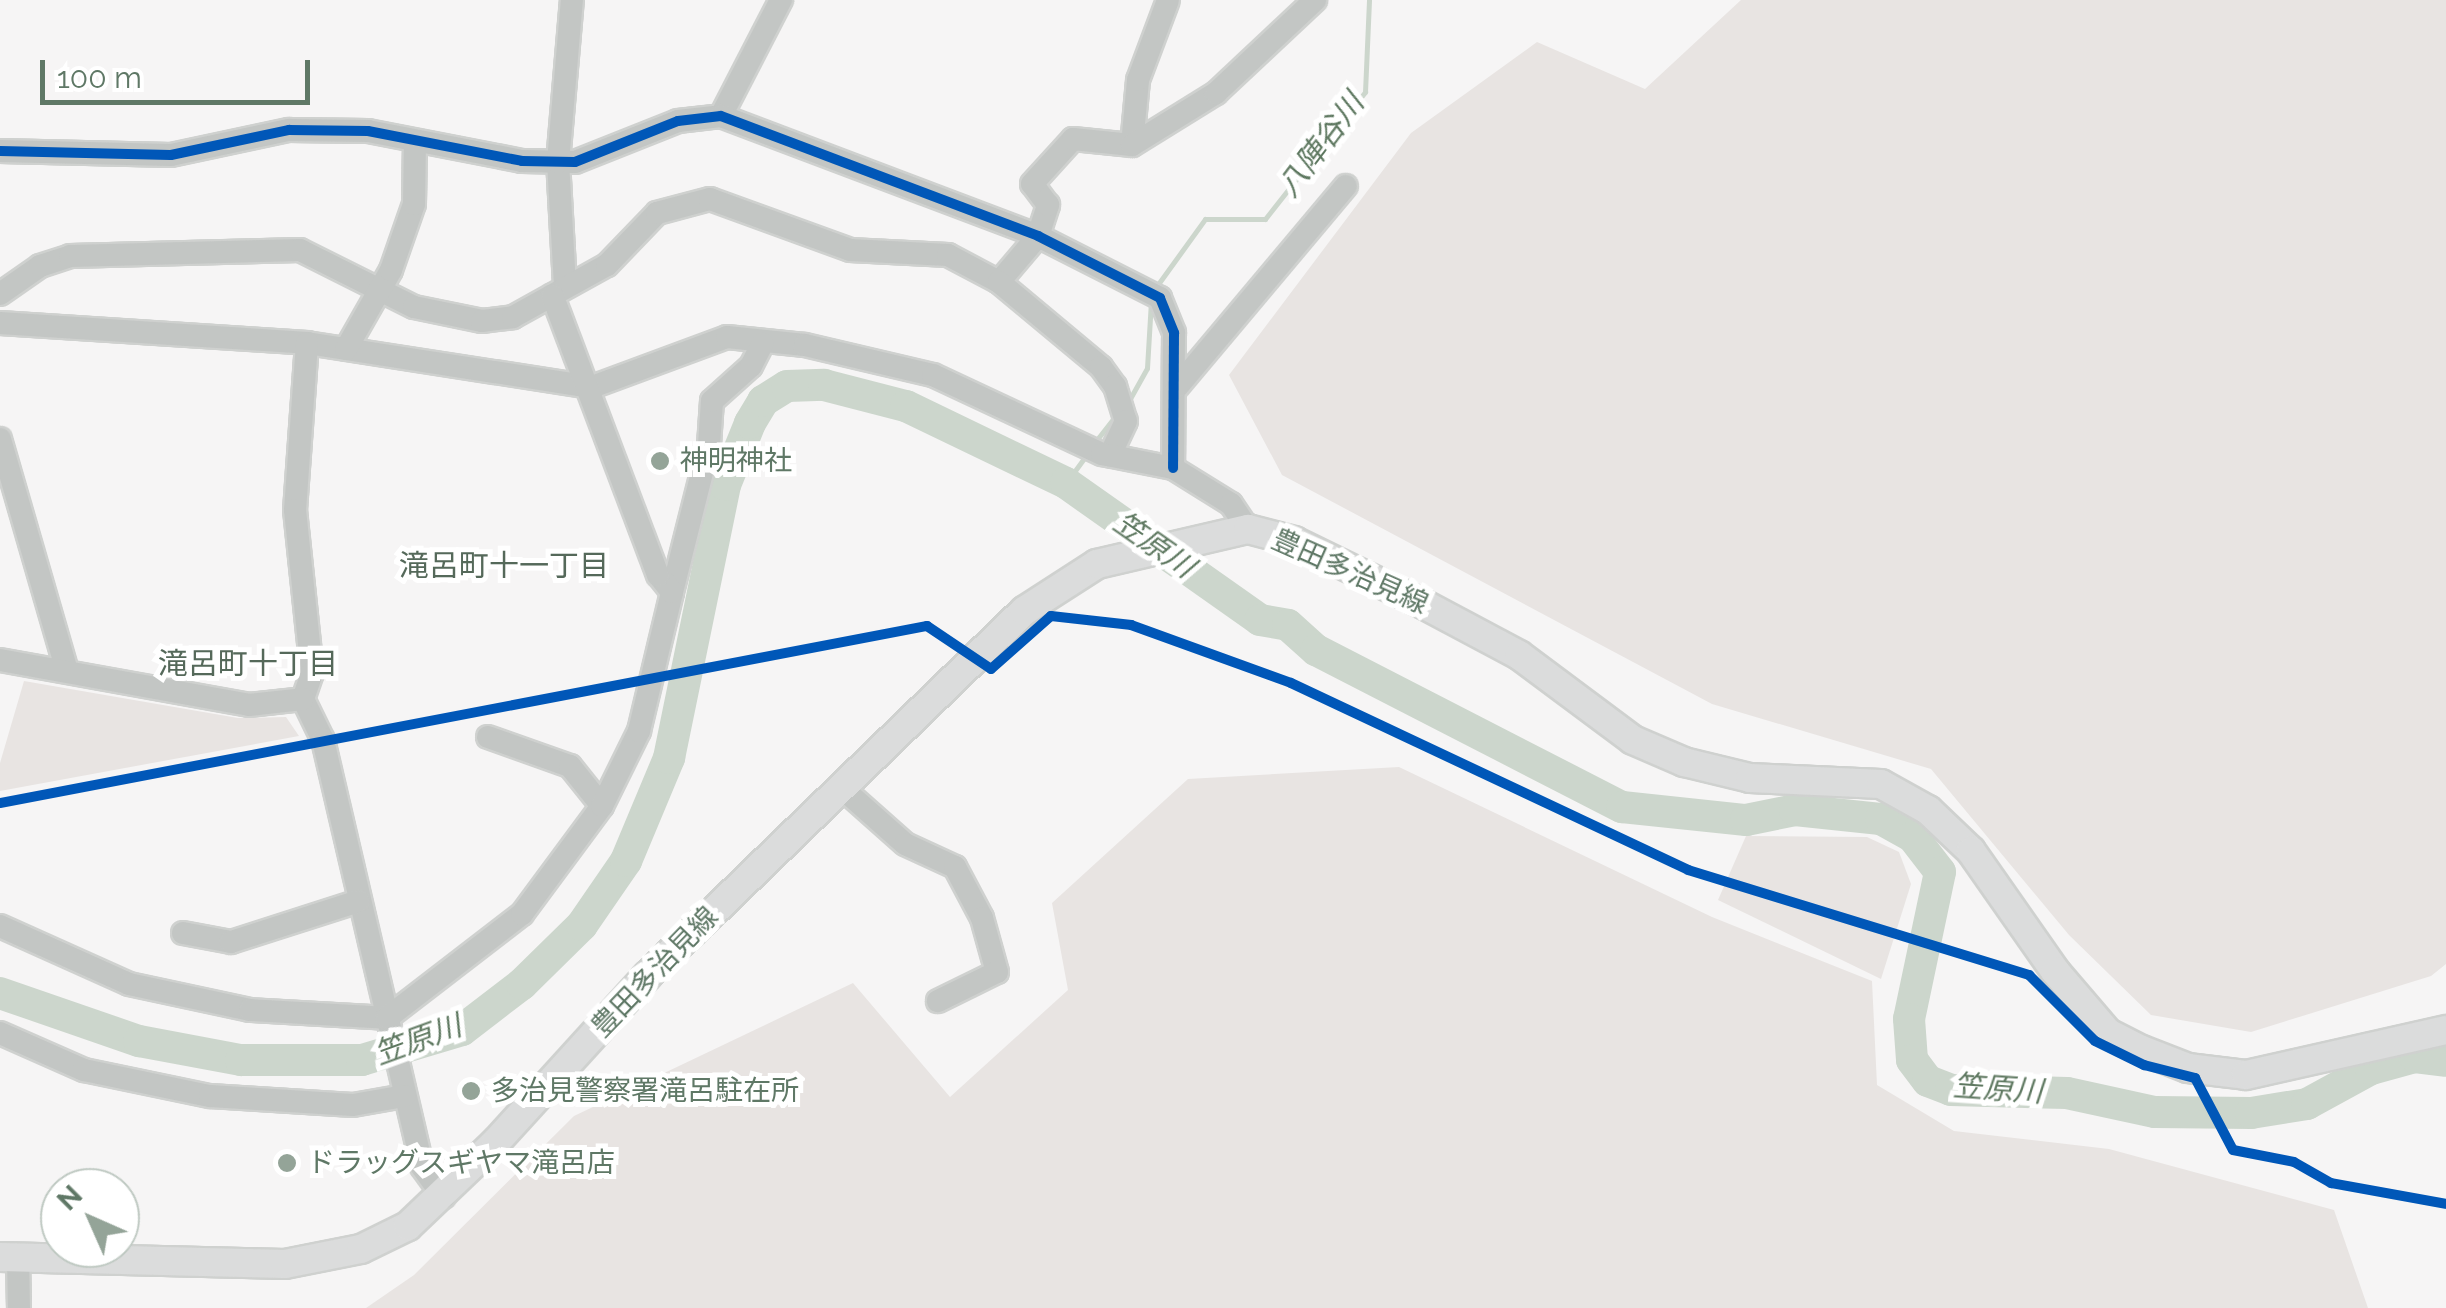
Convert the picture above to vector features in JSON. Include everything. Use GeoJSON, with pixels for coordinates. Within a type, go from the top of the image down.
{"type":"FeatureCollection","features":[{"type":"Feature","properties":{"kind":"main road","name":"豊田多治見線"},"geometry":{"type":"LineString","coordinates":[[9,1257],[285,1264],[361,1249],[408,1226],[444,1197],[647,976],[1024,612],[1081,572],[1133,550],[1248,530],[1294,541],[1520,655],[1633,740],[1684,762],[1750,778],[1882,784],[1928,810],[1972,851],[2055,970],[2108,1033],[2142,1050],[2188,1068],[2246,1075],[2446,1030]]}},
{"type":"Feature","properties":{"kind":"street"},"geometry":{"type":"LineString","coordinates":[[572,0],[558,162],[559,290],[631,508],[658,575],[672,592]]}},
{"type":"Feature","properties":{"kind":"street"},"geometry":{"type":"LineString","coordinates":[[721,116],[781,0]]}},
{"type":"Feature","properties":{"kind":"street"},"geometry":{"type":"LineString","coordinates":[[1132,145],[1134,93],[1168,0]]}},
{"type":"Feature","properties":{"kind":"street"},"geometry":{"type":"LineString","coordinates":[[999,282],[1038,236],[1048,205],[1032,184],[1073,139],[1132,145],[1216,93],[1314,0]]}},
{"type":"Feature","properties":{"kind":"street"},"geometry":{"type":"LineString","coordinates":[[0,151],[171,155],[289,130],[368,131],[415,142],[574,162],[678,121],[721,116],[1038,236],[1150,292],[1174,333],[1178,386],[1173,468]]}},
{"type":"Feature","properties":{"kind":"street"},"geometry":{"type":"LineString","coordinates":[[346,349],[379,291],[414,204],[415,142]]}},
{"type":"Feature","properties":{"kind":"street"},"geometry":{"type":"LineString","coordinates":[[1178,386],[1346,186]]}},
{"type":"Feature","properties":{"kind":"street"},"geometry":{"type":"LineString","coordinates":[[0,294],[40,266],[70,256],[251,247],[300,250],[353,271],[379,291],[414,307],[482,322],[512,317],[607,264],[657,213],[710,199],[850,250],[948,255],[999,282],[1101,367],[1126,421],[1098,451]]}},
{"type":"Feature","properties":{"kind":"street"},"geometry":{"type":"LineString","coordinates":[[0,324],[307,342],[592,387],[727,337],[762,344],[805,345],[934,375],[1098,451],[1173,468],[1230,504],[1248,530]]}},
{"type":"Feature","properties":{"kind":"street"},"geometry":{"type":"LineString","coordinates":[[307,342],[296,510],[312,674],[303,699],[323,740],[422,1167],[444,1197]]}},
{"type":"Feature","properties":{"kind":"street"},"geometry":{"type":"LineString","coordinates":[[0,926],[129,984],[250,1010],[387,1018],[522,914],[602,806],[639,732],[709,445],[712,401],[751,366],[762,344]]}},
{"type":"Feature","properties":{"kind":"street"},"geometry":{"type":"LineString","coordinates":[[0,439],[67,671]]}},
{"type":"Feature","properties":{"kind":"street"},"geometry":{"type":"LineString","coordinates":[[0,660],[249,705],[303,699]]}},
{"type":"Feature","properties":{"kind":"street"},"geometry":{"type":"LineString","coordinates":[[488,737],[570,766],[602,806]]}},
{"type":"Feature","properties":{"kind":"street"},"geometry":{"type":"LineString","coordinates":[[842,788],[905,844],[955,867],[982,918],[997,972],[938,1001]]}},
{"type":"Feature","properties":{"kind":"street"},"geometry":{"type":"LineString","coordinates":[[183,933],[231,942],[359,901]]}},
{"type":"Feature","properties":{"kind":"street"},"geometry":{"type":"LineString","coordinates":[[0,1033],[84,1070],[210,1096],[353,1106],[404,1096]]}},
{"type":"Feature","properties":{"kind":"street"},"geometry":{"type":"LineString","coordinates":[[9,1257],[19,1308]]}},
{"type":"Feature","properties":{"kind":"shaded area"},"geometry":{"type":"Polygon","coordinates":[[[1741,0],[2446,0],[2446,964],[2431,976],[2251,1032],[2151,1015],[2069,935],[1931,769],[1712,704],[1282,475],[1229,375],[1411,133],[1537,42],[1645,89],[1741,0]]]}},
{"type":"Feature","properties":{"kind":"shaded area"},"geometry":{"type":"Polygon","coordinates":[[[24,681],[238,718],[286,717],[299,736],[0,791],[0,763],[24,681]]]}},
{"type":"Feature","properties":{"kind":"shaded area"},"geometry":{"type":"Polygon","coordinates":[[[1399,767],[1712,917],[1872,981],[1877,1085],[1954,1131],[2109,1149],[2334,1210],[2368,1308],[366,1308],[414,1275],[574,1116],[853,983],[950,1097],[1068,990],[1052,903],[1188,779],[1399,767]]]}},
{"type":"Feature","properties":{"kind":"shaded area"},"geometry":{"type":"Polygon","coordinates":[[[1746,836],[1867,837],[1899,852],[1911,884],[1881,979],[1718,900],[1746,836]]]}},
{"type":"Feature","properties":{"kind":"waterway","name":"八陣谷川"},"geometry":{"type":"LineString","coordinates":[[1156,287],[1205,219],[1265,219],[1365,92],[1369,0]]}},
{"type":"Feature","properties":{"kind":"waterway","name":"八陣谷川"},"geometry":{"type":"LineString","coordinates":[[1127,404],[1147,368],[1151,301]]}},
{"type":"Feature","properties":{"kind":"waterway","name":"笠原川"},"geometry":{"type":"LineString","coordinates":[[0,993],[139,1041],[241,1060],[362,1060],[462,1030],[522,984],[582,925],[626,861],[669,758],[725,485],[750,423],[763,401],[787,386],[824,385],[906,406],[1066,483],[1260,620],[1288,625],[1316,650],[1622,807],[1746,820],[1795,810],[1881,819],[1913,837],[1940,872],[1909,1019],[1912,1060],[1928,1081],[1951,1090],[2067,1093],[2155,1112],[2251,1113],[2307,1104],[2371,1069],[2415,1057],[2446,1061]]}},
{"type":"Feature","properties":{"kind":"waterway","name":"八陣谷川"},"geometry":{"type":"LineString","coordinates":[[1095,442],[1116,415]]}},
{"type":"Feature","properties":{"kind":"waterway","name":"八陣谷川"},"geometry":{"type":"LineString","coordinates":[[1066,483],[1086,455]]}},
{"type":"Feature","properties":{"kind":"cycle path"},"geometry":{"type":"LineString","coordinates":[[0,151],[171,155],[289,130],[368,131],[522,161],[575,162],[678,121],[721,116],[1038,236],[1160,298],[1174,333],[1173,468]]}},
{"type":"Feature","properties":{"kind":"cycle path"},"geometry":{"type":"LineString","coordinates":[[0,803],[927,626],[991,669],[1051,616],[1131,625],[1291,683],[1688,870],[2029,975],[2095,1041],[2144,1065],[2195,1078],[2233,1150],[2294,1162],[2331,1183],[2446,1204]]}},
{"type":"Feature","properties":{"kind":"place","name":"神明神社"},"geometry":{"type":"Point","coordinates":[660,461]}},
{"type":"Feature","properties":{"kind":"place","name":"多治見警察署滝呂駐在所"},"geometry":{"type":"Point","coordinates":[471,1091]}},
{"type":"Feature","properties":{"kind":"place","name":"ドラッグスギヤマ滝呂店"},"geometry":{"type":"Point","coordinates":[287,1163]}},
{"type":"Feature","properties":{"kind":"district","name":"滝呂町十一丁目"},"geometry":{"type":"Point","coordinates":[504,566]}},
{"type":"Feature","properties":{"kind":"district","name":"滝呂町十丁目"},"geometry":{"type":"Point","coordinates":[248,664]}}]}
